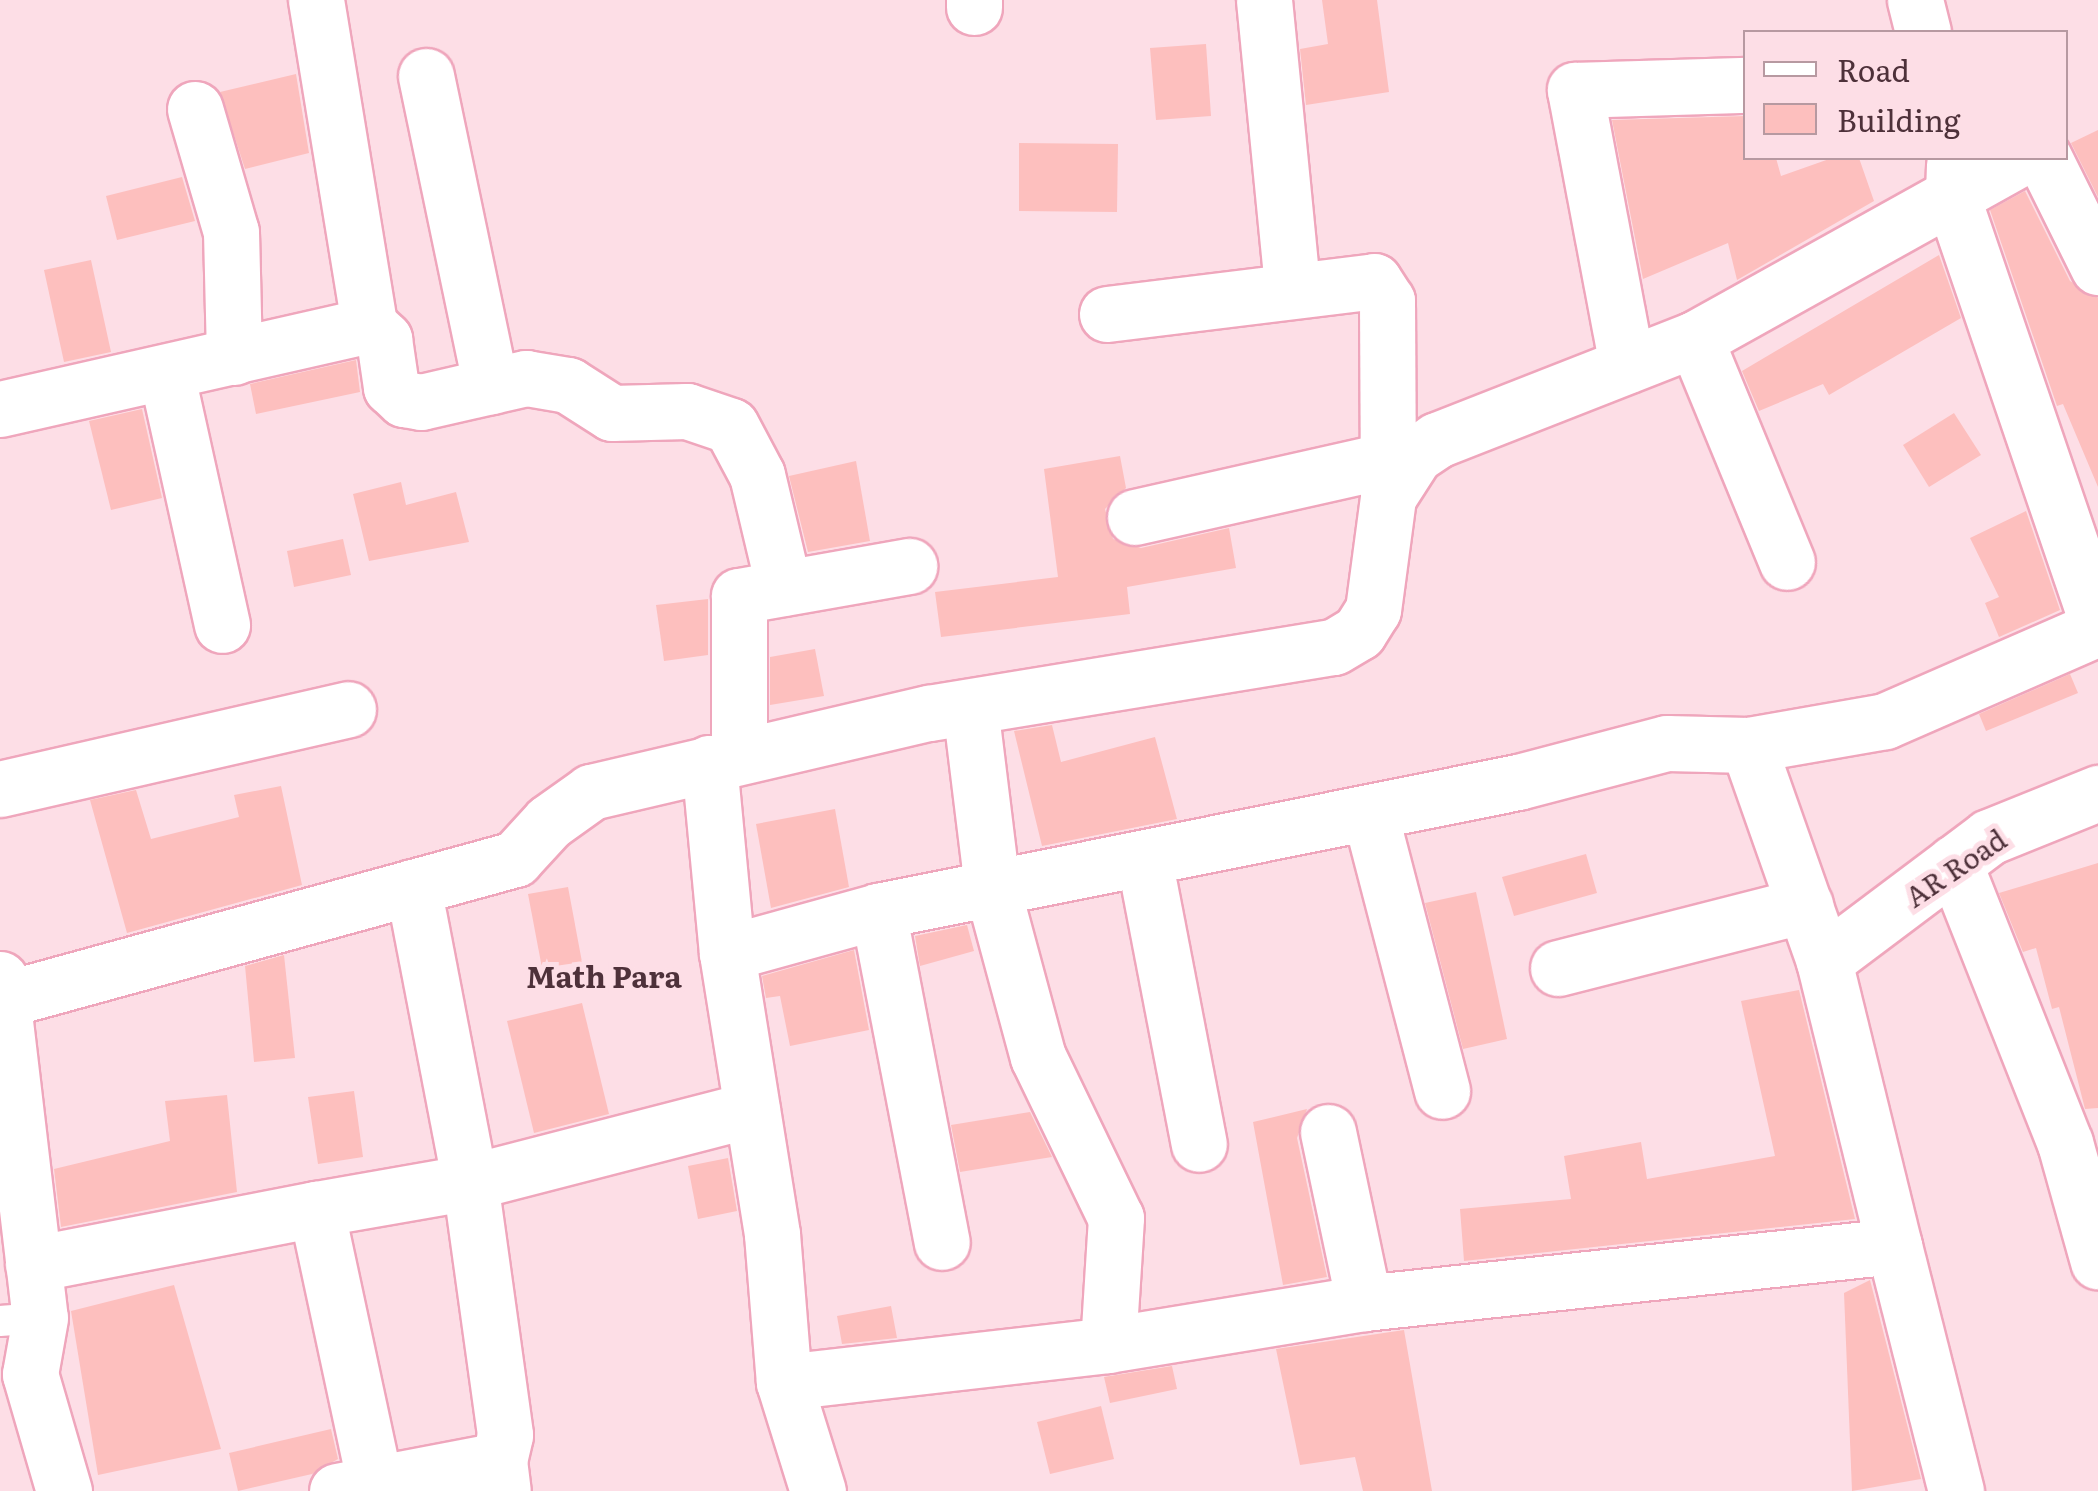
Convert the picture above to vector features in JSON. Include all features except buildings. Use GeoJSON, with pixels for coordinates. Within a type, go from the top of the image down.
{"type":"FeatureCollection","features":[{"type":"Feature","properties":{"kind":"street"},"geometry":{"type":"LineString","coordinates":[[316,0],[369,325],[384,339],[391,387],[404,399],[421,402],[526,378],[568,385],[612,413],[687,411],[731,426],[757,476],[784,588]]}},
{"type":"Feature","properties":{"kind":"street"},"geometry":{"type":"LineString","coordinates":[[1264,0],[1292,288]]}},
{"type":"Feature","properties":{"kind":"street"},"geometry":{"type":"LineString","coordinates":[[1914,0],[1922,30]]}},
{"type":"Feature","properties":{"kind":"street"},"geometry":{"type":"LineString","coordinates":[[426,76],[491,386]]}},
{"type":"Feature","properties":{"kind":"street"},"geometry":{"type":"LineString","coordinates":[[1627,365],[1574,90],[1743,85]]}},
{"type":"Feature","properties":{"kind":"street"},"geometry":{"type":"LineString","coordinates":[[195,109],[231,232],[234,357]]}},
{"type":"Feature","properties":{"kind":"street"},"geometry":{"type":"LineString","coordinates":[[1135,518],[1388,478],[1437,440],[1695,339],[1953,178],[2013,160]]}},
{"type":"Feature","properties":{"kind":"street"},"geometry":{"type":"LineString","coordinates":[[2045,160],[2098,267]]}},
{"type":"Feature","properties":{"kind":"street"},"geometry":{"type":"LineString","coordinates":[[727,953],[878,911],[1370,814],[1667,743],[1748,745],[1885,720],[2094,599],[1953,178]]}},
{"type":"Feature","properties":{"kind":"street"},"geometry":{"type":"LineString","coordinates":[[64,1491],[30,1374],[20,1320],[33,1264],[3,989],[515,859],[549,822],[590,792],[970,707],[1334,647],[1359,632],[1373,610],[1388,478],[1382,288],[1358,279],[1106,314]]}},
{"type":"Feature","properties":{"kind":"street"},"geometry":{"type":"LineString","coordinates":[[0,409],[369,325]]}},
{"type":"Feature","properties":{"kind":"street"},"geometry":{"type":"LineString","coordinates":[[1695,339],[1788,562]]}},
{"type":"Feature","properties":{"kind":"street"},"geometry":{"type":"LineString","coordinates":[[166,372],[222,625]]}},
{"type":"Feature","properties":{"kind":"street"},"geometry":{"type":"LineString","coordinates":[[818,1491],[784,1382],[772,1234],[727,953],[724,759],[739,596],[910,566]]}},
{"type":"Feature","properties":{"kind":"street"},"geometry":{"type":"LineString","coordinates":[[970,707],[992,887],[1038,1058],[1116,1218],[1108,1345]]}},
{"type":"Feature","properties":{"kind":"street"},"geometry":{"type":"LineString","coordinates":[[0,789],[348,709]]}},
{"type":"Feature","properties":{"kind":"street"},"geometry":{"type":"LineString","coordinates":[[1748,745],[1824,961],[1894,1246],[1947,1489]]}},
{"type":"Feature","properties":{"kind":"street","name":"AR Road"},"geometry":{"type":"LineString","coordinates":[[1824,961],[1989,837],[2098,794]]}},
{"type":"Feature","properties":{"kind":"street"},"geometry":{"type":"LineString","coordinates":[[1370,814],[1442,1091]]}},
{"type":"Feature","properties":{"kind":"street"},"geometry":{"type":"LineString","coordinates":[[1144,860],[1199,1144]]}},
{"type":"Feature","properties":{"kind":"street"},"geometry":{"type":"LineString","coordinates":[[1954,863],[2065,1143],[2098,1261]]}},
{"type":"Feature","properties":{"kind":"street"},"geometry":{"type":"LineString","coordinates":[[316,1209],[356,1487],[501,1476],[505,1435],[470,1182],[413,887]]}},
{"type":"Feature","properties":{"kind":"street"},"geometry":{"type":"LineString","coordinates":[[1558,968],[1804,905]]}},
{"type":"Feature","properties":{"kind":"street"},"geometry":{"type":"LineString","coordinates":[[878,911],[942,1242]]}},
{"type":"Feature","properties":{"kind":"street"},"geometry":{"type":"LineString","coordinates":[[33,1264],[470,1182],[752,1110]]}},
{"type":"Feature","properties":{"kind":"street"},"geometry":{"type":"LineString","coordinates":[[1328,1132],[1364,1304]]}},
{"type":"Feature","properties":{"kind":"street"},"geometry":{"type":"LineString","coordinates":[[784,1382],[1108,1345],[1364,1304],[1894,1246]]}},
{"type":"Feature","properties":{"kind":"district","name":"Math Para"},"geometry":{"type":"Point","coordinates":[604,975]}}]}
